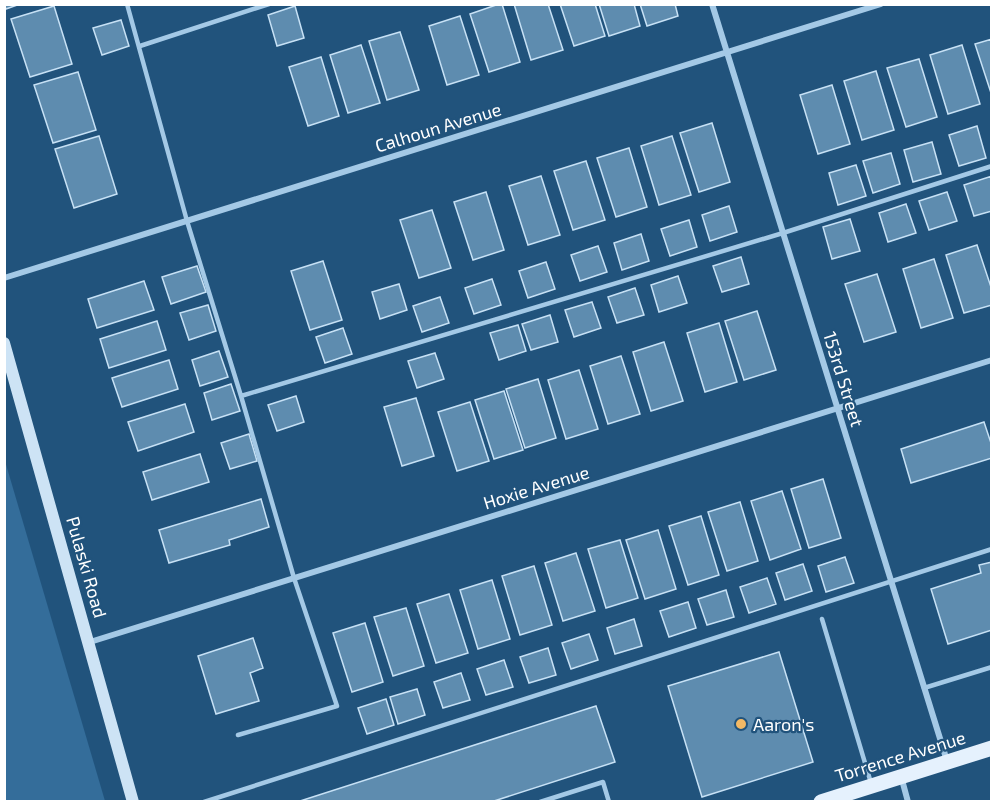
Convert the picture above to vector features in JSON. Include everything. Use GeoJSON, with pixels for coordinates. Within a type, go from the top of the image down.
{"type":"FeatureCollection","features":[{"type":"Feature","properties":{"kind":"main road","name":"Torrence Avenue"},"geometry":{"type":"LineString","coordinates":[[821,801],[992,748]]}},
{"type":"Feature","properties":{"kind":"street","name":"153rd Street"},"geometry":{"type":"LineString","coordinates":[[712,4],[947,762]]}},
{"type":"Feature","properties":{"kind":"street","name":"Calhoun Avenue"},"geometry":{"type":"LineString","coordinates":[[4,278],[880,4]]}},
{"type":"Feature","properties":{"kind":"street","name":"Pulaski Road"},"geometry":{"type":"LineString","coordinates":[[4,343],[133,801]]}},
{"type":"Feature","properties":{"kind":"street","name":"Hoxie Avenue"},"geometry":{"type":"LineString","coordinates":[[90,642],[992,360]]}},
{"type":"Feature","properties":{"kind":"street"},"geometry":{"type":"LineString","coordinates":[[901,776],[908,801]]}},
{"type":"Feature","properties":{"kind":"lane"},"geometry":{"type":"LineString","coordinates":[[127,4],[187,221],[294,578],[337,706],[238,735]]}},
{"type":"Feature","properties":{"kind":"lane"},"geometry":{"type":"LineString","coordinates":[[140,46],[269,4]]}},
{"type":"Feature","properties":{"kind":"lane"},"geometry":{"type":"LineString","coordinates":[[241,396],[783,232],[992,166]]}},
{"type":"Feature","properties":{"kind":"lane"},"geometry":{"type":"LineString","coordinates":[[204,801],[992,549]]}},
{"type":"Feature","properties":{"kind":"lane"},"geometry":{"type":"LineString","coordinates":[[822,619],[872,785]]}},
{"type":"Feature","properties":{"kind":"lane"},"geometry":{"type":"LineString","coordinates":[[924,688],[992,667]]}},
{"type":"Feature","properties":{"kind":"lane"},"geometry":{"type":"LineString","coordinates":[[540,801],[603,782],[609,801]]}},
{"type":"Feature","properties":{"kind":"lane"},"geometry":{"type":"LineString","coordinates":[[230,793],[233,801]]}},
{"type":"Feature","properties":{"kind":"shaded area"},"geometry":{"type":"Polygon","coordinates":[[[5,461],[105,801],[5,801],[5,461]]]}},
{"type":"Feature","properties":{"kind":"building"},"geometry":{"type":"Polygon","coordinates":[[[4,4],[20,4],[6,9],[4,4]]]}},
{"type":"Feature","properties":{"kind":"building"},"geometry":{"type":"Polygon","coordinates":[[[502,4],[520,62],[489,72],[470,14],[502,4]]]}},
{"type":"Feature","properties":{"kind":"building"},"geometry":{"type":"Polygon","coordinates":[[[514,4],[548,4],[563,50],[531,60],[514,4]]]}},
{"type":"Feature","properties":{"kind":"building"},"geometry":{"type":"Polygon","coordinates":[[[560,4],[595,4],[605,36],[574,46],[560,4]]]}},
{"type":"Feature","properties":{"kind":"building"},"geometry":{"type":"Polygon","coordinates":[[[599,4],[634,4],[640,26],[609,36],[599,4]]]}},
{"type":"Feature","properties":{"kind":"building"},"geometry":{"type":"Polygon","coordinates":[[[640,4],[675,4],[678,16],[647,26],[640,4]]]}},
{"type":"Feature","properties":{"kind":"building"},"geometry":{"type":"Polygon","coordinates":[[[54,6],[72,64],[30,77],[11,19],[54,6]]]}},
{"type":"Feature","properties":{"kind":"building"},"geometry":{"type":"Polygon","coordinates":[[[295,6],[304,38],[277,46],[268,15],[295,6]]]}},
{"type":"Feature","properties":{"kind":"building"},"geometry":{"type":"Polygon","coordinates":[[[460,16],[479,75],[447,85],[429,26],[460,16]]]}},
{"type":"Feature","properties":{"kind":"building"},"geometry":{"type":"Polygon","coordinates":[[[121,20],[129,46],[102,55],[93,28],[121,20]]]}},
{"type":"Feature","properties":{"kind":"building"},"geometry":{"type":"Polygon","coordinates":[[[400,32],[419,90],[387,100],[369,41],[400,32]]]}},
{"type":"Feature","properties":{"kind":"building"},"geometry":{"type":"Polygon","coordinates":[[[992,39],[992,96],[975,44],[992,39]]]}},
{"type":"Feature","properties":{"kind":"building"},"geometry":{"type":"Polygon","coordinates":[[[361,45],[380,103],[348,113],[330,55],[361,45]]]}},
{"type":"Feature","properties":{"kind":"building"},"geometry":{"type":"Polygon","coordinates":[[[962,45],[980,104],[948,114],[930,55],[962,45]]]}},
{"type":"Feature","properties":{"kind":"building"},"geometry":{"type":"Polygon","coordinates":[[[321,57],[339,116],[308,126],[289,67],[321,57]]]}},
{"type":"Feature","properties":{"kind":"building"},"geometry":{"type":"Polygon","coordinates":[[[919,59],[937,117],[906,127],[887,68],[919,59]]]}},
{"type":"Feature","properties":{"kind":"building"},"geometry":{"type":"Polygon","coordinates":[[[876,71],[894,130],[862,140],[844,81],[876,71]]]}},
{"type":"Feature","properties":{"kind":"building"},"geometry":{"type":"Polygon","coordinates":[[[78,72],[96,130],[53,143],[34,85],[78,72]]]}},
{"type":"Feature","properties":{"kind":"building"},"geometry":{"type":"Polygon","coordinates":[[[832,85],[850,144],[818,154],[800,95],[832,85]]]}},
{"type":"Feature","properties":{"kind":"building"},"geometry":{"type":"Polygon","coordinates":[[[712,123],[730,182],[699,192],[680,133],[712,123]]]}},
{"type":"Feature","properties":{"kind":"building"},"geometry":{"type":"Polygon","coordinates":[[[977,126],[986,158],[959,166],[949,135],[977,126]]]}},
{"type":"Feature","properties":{"kind":"building"},"geometry":{"type":"Polygon","coordinates":[[[99,136],[117,194],[74,208],[55,149],[99,136]]]}},
{"type":"Feature","properties":{"kind":"building"},"geometry":{"type":"Polygon","coordinates":[[[672,136],[691,195],[659,205],[641,146],[672,136]]]}},
{"type":"Feature","properties":{"kind":"building"},"geometry":{"type":"Polygon","coordinates":[[[932,142],[941,174],[913,182],[904,150],[932,142]]]}},
{"type":"Feature","properties":{"kind":"building"},"geometry":{"type":"Polygon","coordinates":[[[629,148],[647,207],[616,217],[597,158],[629,148]]]}},
{"type":"Feature","properties":{"kind":"building"},"geometry":{"type":"Polygon","coordinates":[[[891,153],[900,184],[873,193],[863,161],[891,153]]]}},
{"type":"Feature","properties":{"kind":"building"},"geometry":{"type":"Polygon","coordinates":[[[586,161],[605,220],[573,230],[554,171],[586,161]]]}},
{"type":"Feature","properties":{"kind":"building"},"geometry":{"type":"Polygon","coordinates":[[[856,165],[866,196],[838,205],[829,173],[856,165]]]}},
{"type":"Feature","properties":{"kind":"building"},"geometry":{"type":"Polygon","coordinates":[[[541,176],[560,235],[528,245],[509,186],[541,176]]]}},
{"type":"Feature","properties":{"kind":"building"},"geometry":{"type":"Polygon","coordinates":[[[992,176],[992,211],[974,216],[964,185],[992,176]]]}},
{"type":"Feature","properties":{"kind":"building"},"geometry":{"type":"Polygon","coordinates":[[[486,192],[504,250],[473,260],[454,202],[486,192]]]}},
{"type":"Feature","properties":{"kind":"building"},"geometry":{"type":"Polygon","coordinates":[[[947,192],[957,221],[929,230],[919,201],[947,192]]]}},
{"type":"Feature","properties":{"kind":"building"},"geometry":{"type":"Polygon","coordinates":[[[906,204],[916,233],[888,242],[879,213],[906,204]]]}},
{"type":"Feature","properties":{"kind":"building"},"geometry":{"type":"Polygon","coordinates":[[[729,206],[737,232],[710,241],[702,215],[729,206]]]}},
{"type":"Feature","properties":{"kind":"building"},"geometry":{"type":"Polygon","coordinates":[[[432,210],[451,268],[419,278],[400,220],[432,210]]]}},
{"type":"Feature","properties":{"kind":"building"},"geometry":{"type":"Polygon","coordinates":[[[850,219],[860,251],[832,259],[823,227],[850,219]]]}},
{"type":"Feature","properties":{"kind":"building"},"geometry":{"type":"Polygon","coordinates":[[[689,220],[697,247],[670,256],[661,229],[689,220]]]}},
{"type":"Feature","properties":{"kind":"building"},"geometry":{"type":"Polygon","coordinates":[[[641,234],[649,261],[622,270],[614,243],[641,234]]]}},
{"type":"Feature","properties":{"kind":"building"},"geometry":{"type":"Polygon","coordinates":[[[977,245],[992,290],[992,305],[964,313],[946,255],[977,245]]]}},
{"type":"Feature","properties":{"kind":"building"},"geometry":{"type":"Polygon","coordinates":[[[598,246],[607,272],[580,281],[571,255],[598,246]]]}},
{"type":"Feature","properties":{"kind":"building"},"geometry":{"type":"Polygon","coordinates":[[[741,257],[749,284],[722,292],[713,266],[741,257]]]}},
{"type":"Feature","properties":{"kind":"building"},"geometry":{"type":"Polygon","coordinates":[[[934,259],[953,318],[921,328],[903,269],[934,259]]]}},
{"type":"Feature","properties":{"kind":"building"},"geometry":{"type":"Polygon","coordinates":[[[323,261],[342,320],[310,330],[291,271],[323,261]]]}},
{"type":"Feature","properties":{"kind":"building"},"geometry":{"type":"Polygon","coordinates":[[[546,262],[555,289],[528,298],[519,271],[546,262]]]}},
{"type":"Feature","properties":{"kind":"building"},"geometry":{"type":"Polygon","coordinates":[[[197,266],[206,292],[171,304],[162,277],[197,266]]]}},
{"type":"Feature","properties":{"kind":"building"},"geometry":{"type":"Polygon","coordinates":[[[877,274],[896,332],[864,342],[845,284],[877,274]]]}},
{"type":"Feature","properties":{"kind":"building"},"geometry":{"type":"Polygon","coordinates":[[[678,276],[687,303],[659,312],[651,285],[678,276]]]}},
{"type":"Feature","properties":{"kind":"building"},"geometry":{"type":"Polygon","coordinates":[[[492,279],[501,305],[474,314],[465,288],[492,279]]]}},
{"type":"Feature","properties":{"kind":"building"},"geometry":{"type":"Polygon","coordinates":[[[144,281],[154,310],[97,328],[88,299],[144,281]]]}},
{"type":"Feature","properties":{"kind":"building"},"geometry":{"type":"Polygon","coordinates":[[[399,284],[407,310],[380,319],[372,292],[399,284]]]}},
{"type":"Feature","properties":{"kind":"building"},"geometry":{"type":"Polygon","coordinates":[[[635,288],[644,315],[617,323],[608,297],[635,288]]]}},
{"type":"Feature","properties":{"kind":"building"},"geometry":{"type":"Polygon","coordinates":[[[440,297],[449,323],[422,332],[413,306],[440,297]]]}},
{"type":"Feature","properties":{"kind":"building"},"geometry":{"type":"Polygon","coordinates":[[[592,302],[601,328],[574,337],[565,310],[592,302]]]}},
{"type":"Feature","properties":{"kind":"building"},"geometry":{"type":"Polygon","coordinates":[[[208,305],[216,331],[189,340],[180,313],[208,305]]]}},
{"type":"Feature","properties":{"kind":"building"},"geometry":{"type":"Polygon","coordinates":[[[757,311],[776,370],[744,380],[725,321],[757,311]]]}},
{"type":"Feature","properties":{"kind":"building"},"geometry":{"type":"Polygon","coordinates":[[[550,315],[558,342],[531,350],[522,324],[550,315]]]}},
{"type":"Feature","properties":{"kind":"building"},"geometry":{"type":"Polygon","coordinates":[[[157,321],[166,350],[109,368],[100,339],[157,321]]]}},
{"type":"Feature","properties":{"kind":"building"},"geometry":{"type":"Polygon","coordinates":[[[719,323],[737,382],[705,392],[687,333],[719,323]]]}},
{"type":"Feature","properties":{"kind":"building"},"geometry":{"type":"Polygon","coordinates":[[[518,325],[526,351],[499,360],[490,333],[518,325]]]}},
{"type":"Feature","properties":{"kind":"building"},"geometry":{"type":"Polygon","coordinates":[[[343,328],[352,354],[325,363],[316,337],[343,328]]]}},
{"type":"Feature","properties":{"kind":"building"},"geometry":{"type":"Polygon","coordinates":[[[664,342],[683,401],[651,411],[633,352],[664,342]]]}},
{"type":"Feature","properties":{"kind":"building"},"geometry":{"type":"Polygon","coordinates":[[[219,351],[228,377],[200,386],[192,360],[219,351]]]}},
{"type":"Feature","properties":{"kind":"building"},"geometry":{"type":"Polygon","coordinates":[[[435,353],[444,379],[417,388],[408,361],[435,353]]]}},
{"type":"Feature","properties":{"kind":"building"},"geometry":{"type":"Polygon","coordinates":[[[621,356],[640,414],[608,424],[590,366],[621,356]]]}},
{"type":"Feature","properties":{"kind":"building"},"geometry":{"type":"Polygon","coordinates":[[[169,360],[178,389],[122,407],[112,378],[169,360]]]}},
{"type":"Feature","properties":{"kind":"building"},"geometry":{"type":"Polygon","coordinates":[[[579,370],[598,429],[566,439],[548,380],[579,370]]]}},
{"type":"Feature","properties":{"kind":"building"},"geometry":{"type":"Polygon","coordinates":[[[538,379],[556,438],[525,448],[506,389],[538,379]]]}},
{"type":"Feature","properties":{"kind":"building"},"geometry":{"type":"Polygon","coordinates":[[[231,384],[240,411],[212,420],[204,393],[231,384]]]}},
{"type":"Feature","properties":{"kind":"building"},"geometry":{"type":"Polygon","coordinates":[[[504,391],[523,450],[494,459],[475,400],[504,391]]]}},
{"type":"Feature","properties":{"kind":"building"},"geometry":{"type":"Polygon","coordinates":[[[296,396],[304,422],[277,431],[268,405],[296,396]]]}},
{"type":"Feature","properties":{"kind":"building"},"geometry":{"type":"Polygon","coordinates":[[[416,398],[434,456],[402,466],[384,407],[416,398]]]}},
{"type":"Feature","properties":{"kind":"building"},"geometry":{"type":"Polygon","coordinates":[[[470,402],[489,461],[457,471],[438,412],[470,402]]]}},
{"type":"Feature","properties":{"kind":"building"},"geometry":{"type":"Polygon","coordinates":[[[185,404],[194,432],[138,451],[128,422],[185,404]]]}},
{"type":"Feature","properties":{"kind":"building"},"geometry":{"type":"Polygon","coordinates":[[[984,422],[992,446],[992,458],[911,483],[901,449],[984,422]]]}},
{"type":"Feature","properties":{"kind":"building"},"geometry":{"type":"Polygon","coordinates":[[[249,434],[257,461],[230,469],[221,443],[249,434]]]}},
{"type":"Feature","properties":{"kind":"building"},"geometry":{"type":"Polygon","coordinates":[[[200,454],[209,482],[152,500],[143,472],[200,454]]]}},
{"type":"Feature","properties":{"kind":"building"},"geometry":{"type":"Polygon","coordinates":[[[823,479],[841,538],[809,548],[791,489],[823,479]]]}},
{"type":"Feature","properties":{"kind":"building"},"geometry":{"type":"Polygon","coordinates":[[[782,491],[801,549],[770,560],[751,501],[782,491]]]}},
{"type":"Feature","properties":{"kind":"building"},"geometry":{"type":"Polygon","coordinates":[[[261,499],[269,527],[229,540],[230,545],[169,563],[159,530],[261,499]]]}},
{"type":"Feature","properties":{"kind":"building"},"geometry":{"type":"Polygon","coordinates":[[[740,502],[758,561],[727,571],[708,512],[740,502]]]}},
{"type":"Feature","properties":{"kind":"building"},"geometry":{"type":"Polygon","coordinates":[[[701,516],[719,575],[688,585],[669,526],[701,516]]]}},
{"type":"Feature","properties":{"kind":"building"},"geometry":{"type":"Polygon","coordinates":[[[658,530],[676,589],[645,599],[626,540],[658,530]]]}},
{"type":"Feature","properties":{"kind":"building"},"geometry":{"type":"Polygon","coordinates":[[[620,540],[638,598],[606,608],[588,549],[620,540]]]}},
{"type":"Feature","properties":{"kind":"building"},"geometry":{"type":"Polygon","coordinates":[[[576,553],[595,611],[563,621],[545,563],[576,553]]]}},
{"type":"Feature","properties":{"kind":"building"},"geometry":{"type":"Polygon","coordinates":[[[845,557],[854,583],[826,592],[818,566],[845,557]]]}},
{"type":"Feature","properties":{"kind":"building"},"geometry":{"type":"Polygon","coordinates":[[[992,562],[992,630],[948,644],[931,589],[981,573],[979,565],[992,562]]]}},
{"type":"Feature","properties":{"kind":"building"},"geometry":{"type":"Polygon","coordinates":[[[803,564],[812,591],[785,600],[776,573],[803,564]]]}},
{"type":"Feature","properties":{"kind":"building"},"geometry":{"type":"Polygon","coordinates":[[[534,566],[552,625],[520,635],[502,576],[534,566]]]}},
{"type":"Feature","properties":{"kind":"building"},"geometry":{"type":"Polygon","coordinates":[[[767,578],[776,604],[749,613],[740,587],[767,578]]]}},
{"type":"Feature","properties":{"kind":"building"},"geometry":{"type":"Polygon","coordinates":[[[492,580],[510,639],[478,649],[460,590],[492,580]]]}},
{"type":"Feature","properties":{"kind":"building"},"geometry":{"type":"Polygon","coordinates":[[[726,590],[734,617],[707,625],[698,599],[726,590]]]}},
{"type":"Feature","properties":{"kind":"building"},"geometry":{"type":"Polygon","coordinates":[[[449,594],[468,653],[436,663],[417,604],[449,594]]]}},
{"type":"Feature","properties":{"kind":"building"},"geometry":{"type":"Polygon","coordinates":[[[688,602],[696,628],[669,637],[660,611],[688,602]]]}},
{"type":"Feature","properties":{"kind":"building"},"geometry":{"type":"Polygon","coordinates":[[[406,608],[424,666],[393,676],[374,617],[406,608]]]}},
{"type":"Feature","properties":{"kind":"building"},"geometry":{"type":"Polygon","coordinates":[[[634,619],[642,646],[615,654],[607,628],[634,619]]]}},
{"type":"Feature","properties":{"kind":"building"},"geometry":{"type":"Polygon","coordinates":[[[365,623],[383,682],[352,692],[333,633],[365,623]]]}},
{"type":"Feature","properties":{"kind":"building"},"geometry":{"type":"Polygon","coordinates":[[[589,634],[598,660],[571,669],[562,643],[589,634]]]}},
{"type":"Feature","properties":{"kind":"building"},"geometry":{"type":"Polygon","coordinates":[[[253,638],[263,668],[250,673],[259,701],[216,714],[198,656],[253,638]]]}},
{"type":"Feature","properties":{"kind":"building"},"geometry":{"type":"Polygon","coordinates":[[[548,648],[556,675],[529,683],[520,657],[548,648]]]}},
{"type":"Feature","properties":{"kind":"building","name":"Aaron's"},"geometry":{"type":"Polygon","coordinates":[[[779,652],[813,762],[702,797],[668,686],[779,652]]]}},
{"type":"Feature","properties":{"kind":"building"},"geometry":{"type":"Polygon","coordinates":[[[504,660],[513,687],[486,695],[477,669],[504,660]]]}},
{"type":"Feature","properties":{"kind":"building"},"geometry":{"type":"Polygon","coordinates":[[[461,673],[470,700],[443,708],[434,682],[461,673]]]}},
{"type":"Feature","properties":{"kind":"building"},"geometry":{"type":"Polygon","coordinates":[[[417,689],[425,715],[398,724],[390,697],[417,689]]]}},
{"type":"Feature","properties":{"kind":"building"},"geometry":{"type":"Polygon","coordinates":[[[386,699],[394,725],[367,734],[358,708],[386,699]]]}},
{"type":"Feature","properties":{"kind":"building"},"geometry":{"type":"Polygon","coordinates":[[[596,706],[615,762],[491,802],[297,802],[596,706]]]}},
{"type":"Feature","properties":{"kind":"place","name":"Aaron's"},"geometry":{"type":"Point","coordinates":[741,724]}}]}
